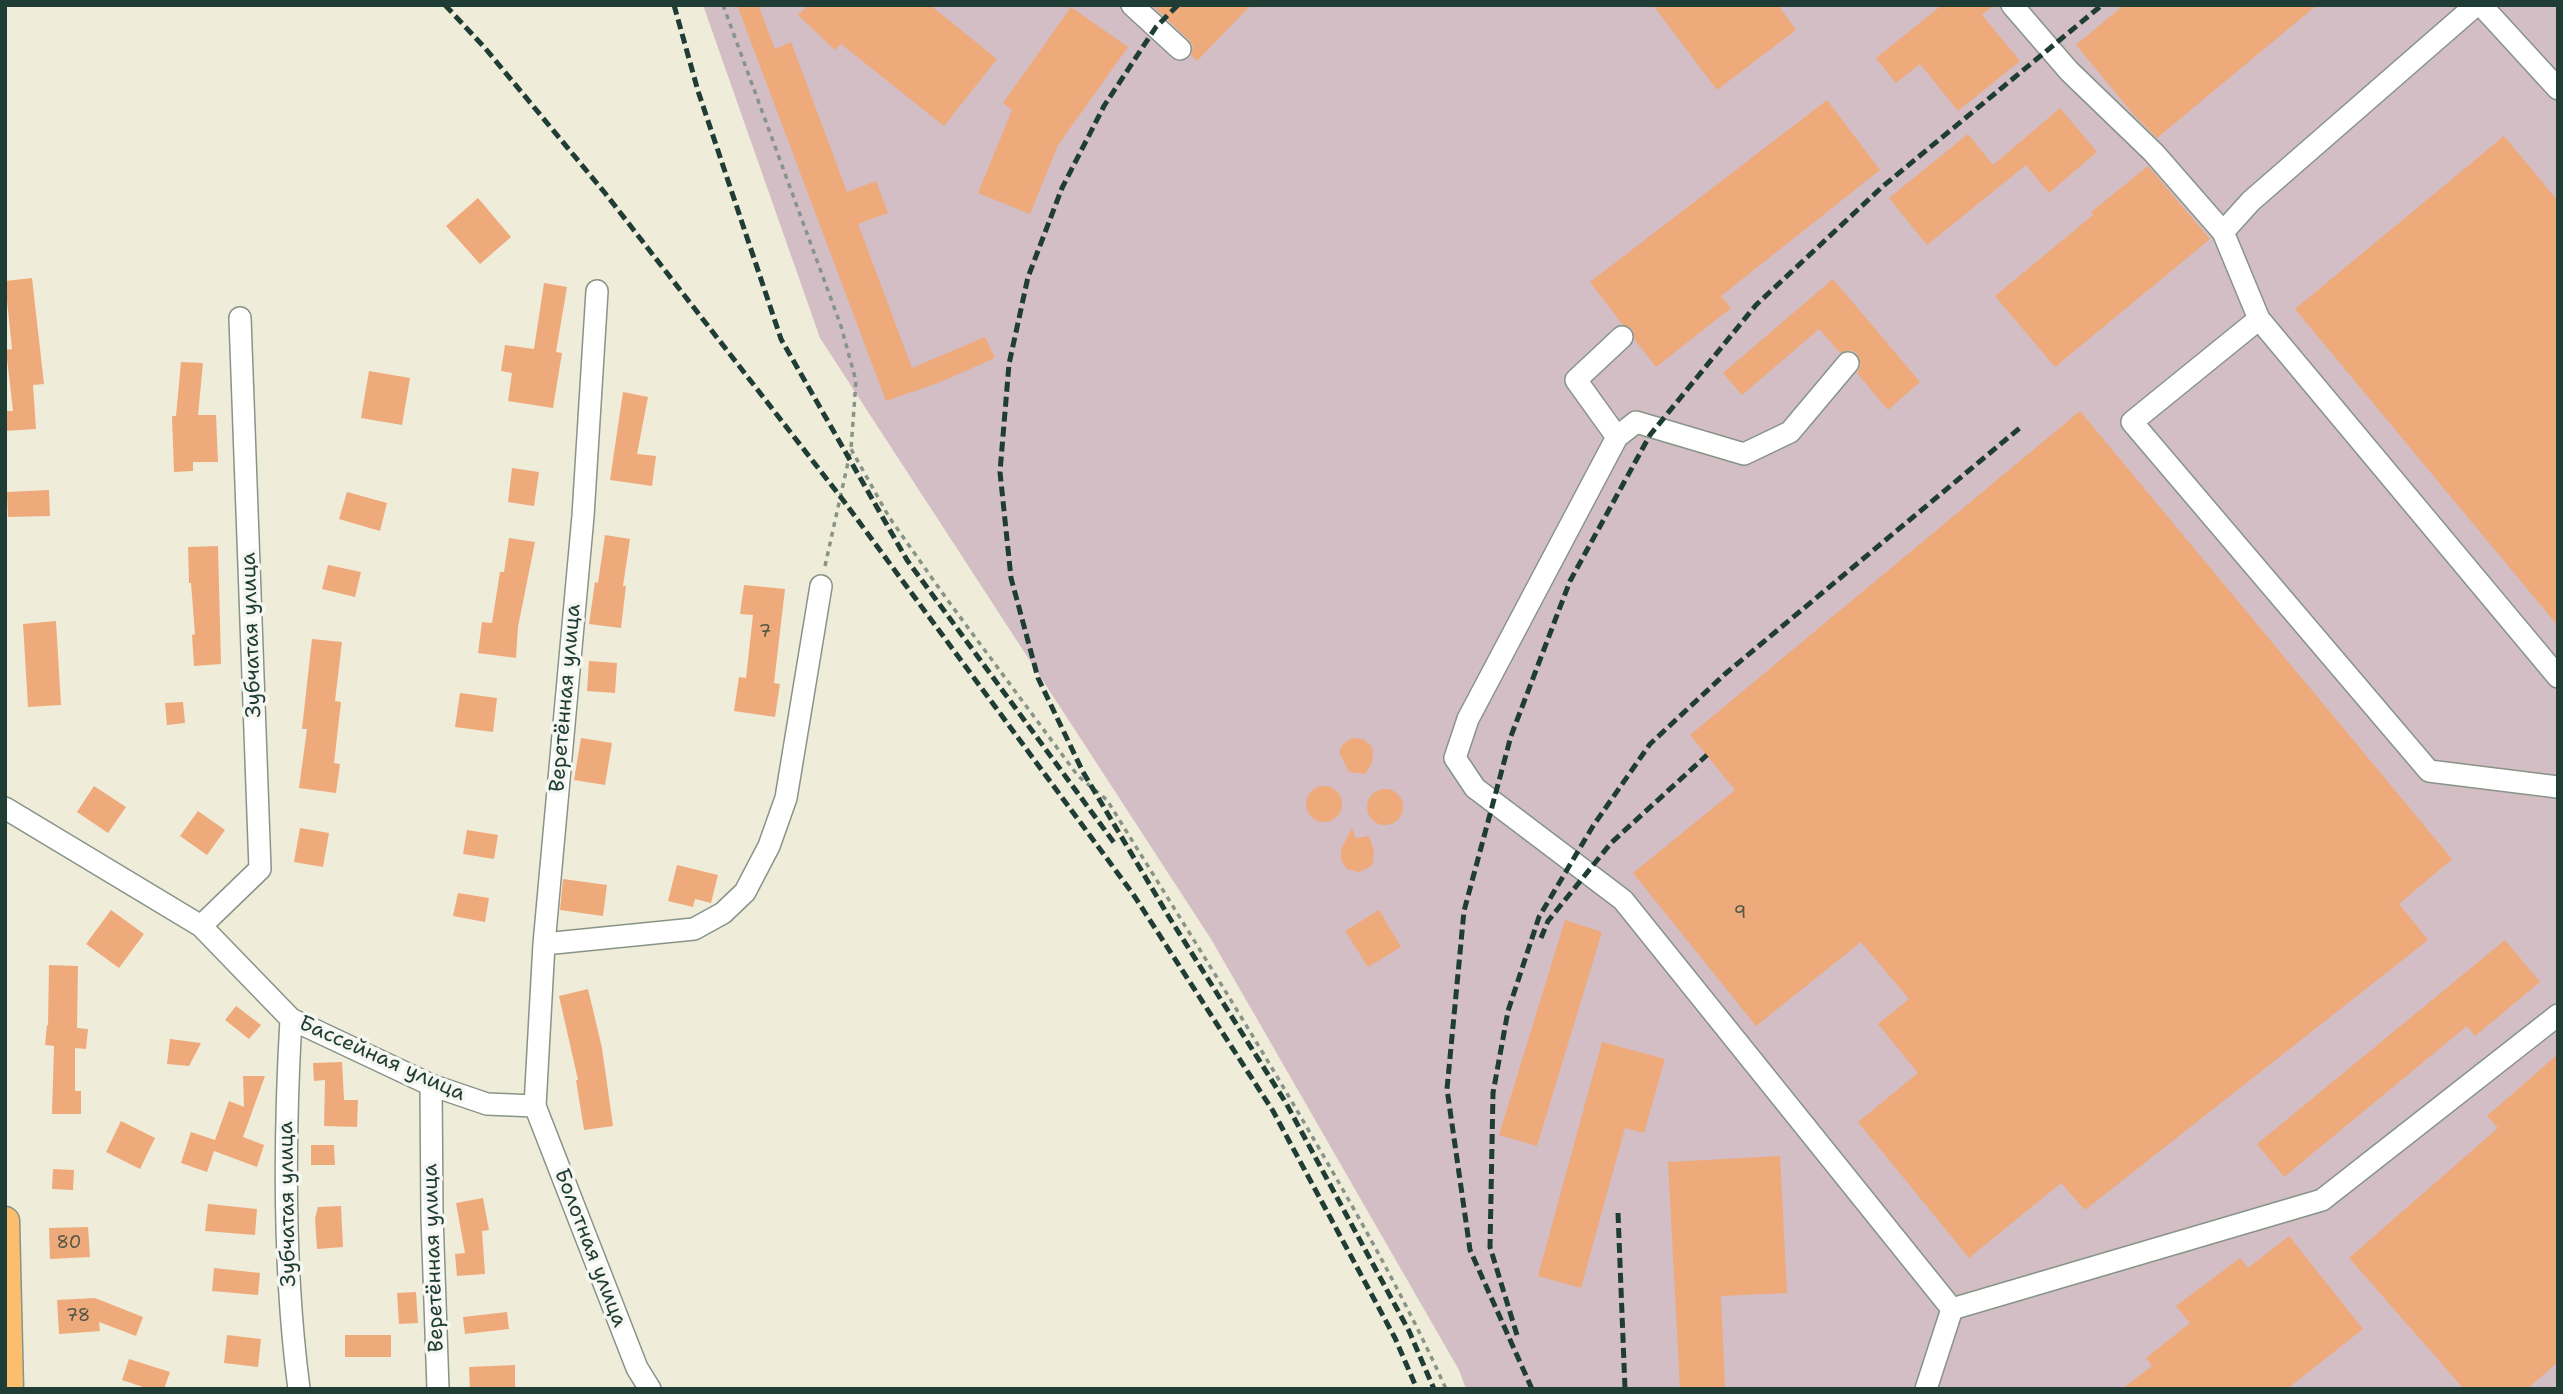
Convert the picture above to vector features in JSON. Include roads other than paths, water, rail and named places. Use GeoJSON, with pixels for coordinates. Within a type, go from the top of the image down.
{"type":"FeatureCollection","features":[{"type":"Feature","properties":{"kind":"main road"},"geometry":{"type":"LineString","coordinates":[[5,1221],[9,1389]]}},
{"type":"Feature","properties":{"kind":"street"},"geometry":{"type":"LineString","coordinates":[[1132,5],[1181,49]]}},
{"type":"Feature","properties":{"kind":"street"},"geometry":{"type":"LineString","coordinates":[[2012,5],[2069,71],[2154,153],[2222,232],[2259,319],[2558,677]]}},
{"type":"Feature","properties":{"kind":"street"},"geometry":{"type":"LineString","coordinates":[[2222,232],[2251,201],[2478,5],[2558,89]]}},
{"type":"Feature","properties":{"kind":"street","name":"Веретённая улица"},"geometry":{"type":"LineString","coordinates":[[535,1106],[544,944],[583,516],[597,291]]}},
{"type":"Feature","properties":{"kind":"street","name":"Зубчатая улица"},"geometry":{"type":"LineString","coordinates":[[201,926],[260,869],[240,318]]}},
{"type":"Feature","properties":{"kind":"street"},"geometry":{"type":"LineString","coordinates":[[2259,319],[2132,422],[2429,771],[2558,786]]}},
{"type":"Feature","properties":{"kind":"street"},"geometry":{"type":"LineString","coordinates":[[1617,436],[1576,380],[1622,337]]}},
{"type":"Feature","properties":{"kind":"street"},"geometry":{"type":"LineString","coordinates":[[1848,363],[1790,432],[1744,454],[1636,422],[1617,436],[1468,719],[1455,758],[1475,788],[1623,900],[1952,1309]]}},
{"type":"Feature","properties":{"kind":"street"},"geometry":{"type":"LineString","coordinates":[[544,944],[694,929],[723,913],[745,892],[769,846],[786,798],[821,586]]}},
{"type":"Feature","properties":{"kind":"street","name":"Бассейная улица"},"geometry":{"type":"LineString","coordinates":[[5,808],[201,926],[291,1019],[431,1085],[487,1104],[535,1106]]}},
{"type":"Feature","properties":{"kind":"street"},"geometry":{"type":"LineString","coordinates":[[1952,1309],[2322,1200],[2558,1016]]}},
{"type":"Feature","properties":{"kind":"street","name":"Зубчатая улица"},"geometry":{"type":"LineString","coordinates":[[291,1019],[286,1103],[290,1324],[299,1389]]}},
{"type":"Feature","properties":{"kind":"street","name":"Веретённая улица"},"geometry":{"type":"LineString","coordinates":[[431,1085],[432,1216],[439,1389]]}},
{"type":"Feature","properties":{"kind":"street","name":"Болотная улица"},"geometry":{"type":"LineString","coordinates":[[535,1106],[637,1368],[650,1389]]}},
{"type":"Feature","properties":{"kind":"street"},"geometry":{"type":"LineString","coordinates":[[1926,1389],[1952,1309]]}},
{"type":"Feature","properties":{"kind":"railway"},"geometry":{"type":"LineString","coordinates":[[445,5],[485,48],[605,193],[843,500],[1133,894],[1273,1111],[1395,1338],[1417,1389]]}},
{"type":"Feature","properties":{"kind":"railway"},"geometry":{"type":"LineString","coordinates":[[674,5],[698,91],[781,339],[907,560],[1115,844]]}},
{"type":"Feature","properties":{"kind":"railway"},"geometry":{"type":"LineString","coordinates":[[1178,5],[1156,27],[1104,106],[1062,188],[1028,277],[1009,364],[1000,472],[1011,578],[1038,678],[1083,772],[1169,917],[1286,1103],[1409,1331],[1434,1389]]}},
{"type":"Feature","properties":{"kind":"railway"},"geometry":{"type":"LineString","coordinates":[[1532,1389],[1470,1250],[1447,1089],[1464,911],[1511,736],[1570,581],[1650,435],[1756,305],[1882,187],[2102,5]]}},
{"type":"Feature","properties":{"kind":"railway"},"geometry":{"type":"LineString","coordinates":[[1517,1335],[1490,1247],[1493,1093],[1508,1011],[1539,917],[1593,826],[1650,744],[1725,674],[2021,427]]}},
{"type":"Feature","properties":{"kind":"railway"},"geometry":{"type":"LineString","coordinates":[[1541,938],[1548,921],[1611,843],[1707,755]]}},
{"type":"Feature","properties":{"kind":"railway"},"geometry":{"type":"LineString","coordinates":[[1618,1213],[1625,1389]]}}]}
